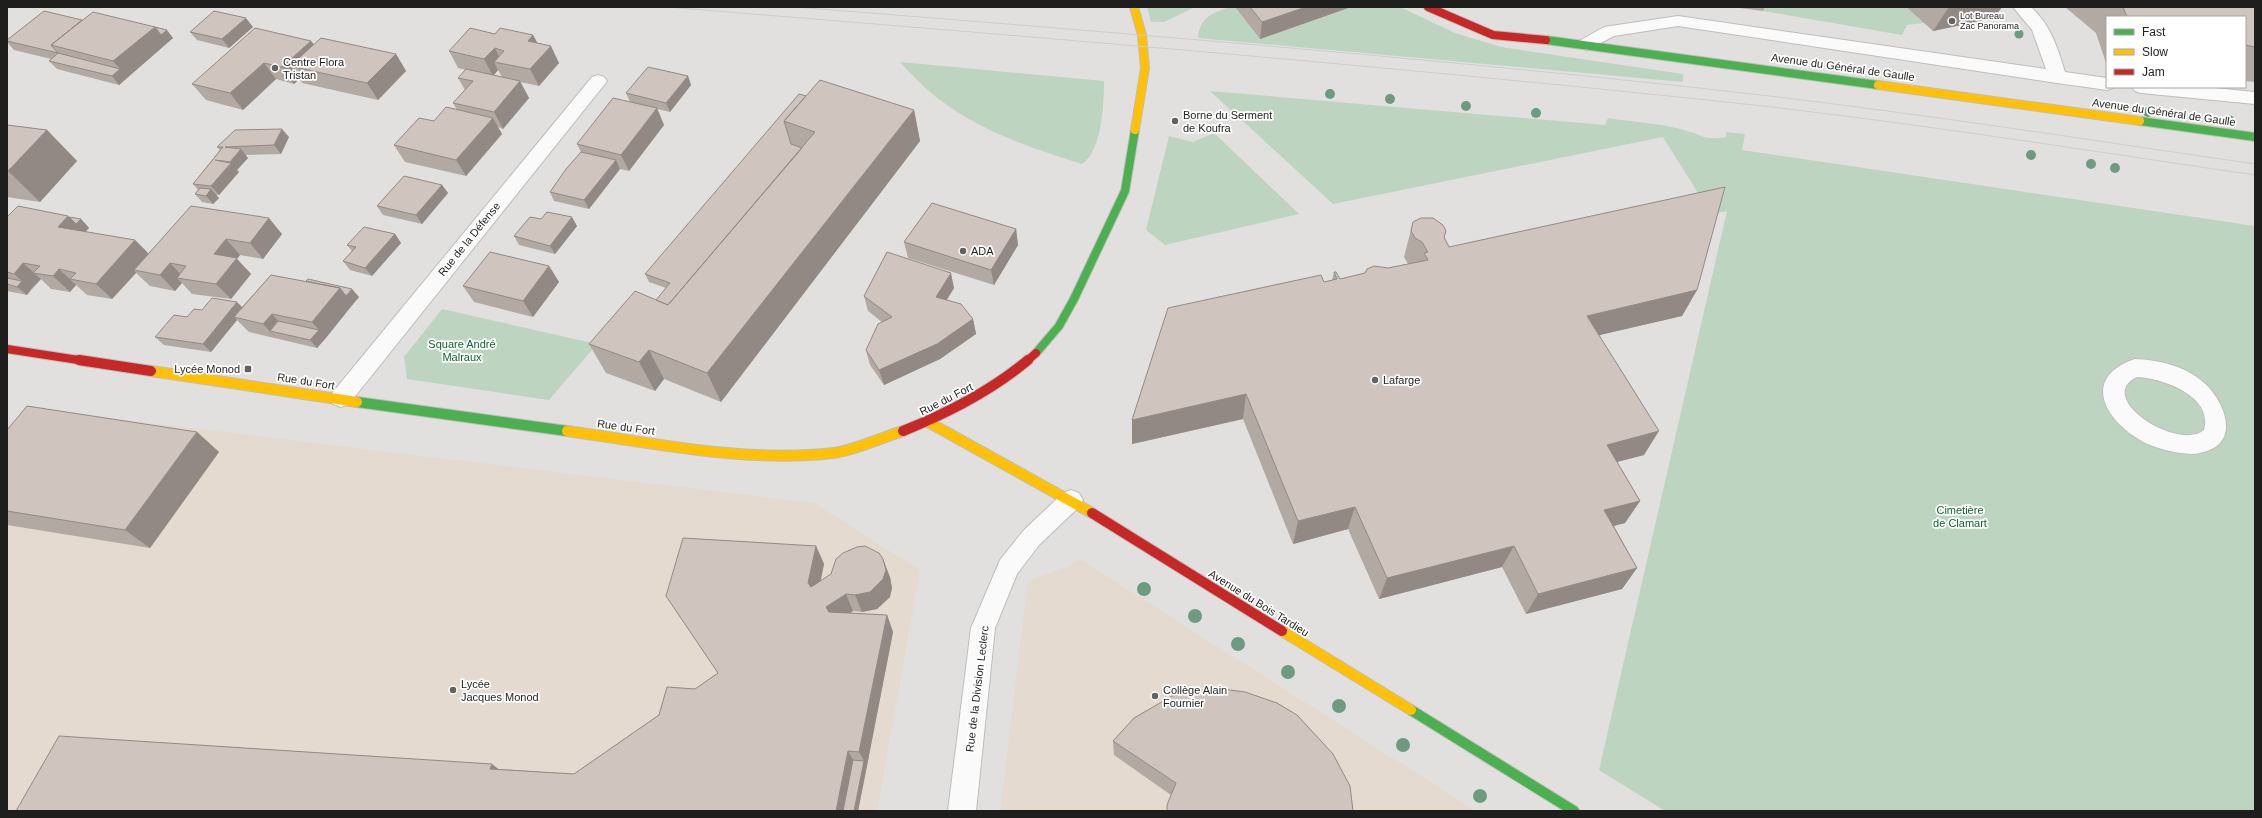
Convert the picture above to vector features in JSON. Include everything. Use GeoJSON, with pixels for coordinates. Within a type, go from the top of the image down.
{"type":"FeatureCollection","features":[{"type":"Feature","properties":{"kind":"street","name":"Rue du Fort"},"geometry":{"type":"LineString","coordinates":[[7,349],[731,453],[776,456],[835,453],[928,422],[976,398],[1013,374],[1040,349],[1059,326],[1074,300],[1125,191],[1145,68],[1142,36],[1134,7]]}},
{"type":"Feature","properties":{"kind":"street"},"geometry":{"type":"LineString","coordinates":[[2022,7],[2032,16],[2048,44],[2058,77]]}},
{"type":"Feature","properties":{"kind":"street","name":"Avenue du Général de Gaulle"},"geometry":{"type":"LineString","coordinates":[[1430,8],[1493,35],[1587,44],[2255,137]]}},
{"type":"Feature","properties":{"kind":"street"},"geometry":{"type":"LineString","coordinates":[[1587,44],[1610,31],[1678,22],[2106,84]]}},
{"type":"Feature","properties":{"kind":"street","name":"Rue de la Défense"},"geometry":{"type":"LineString","coordinates":[[341,398],[598,81]]}},
{"type":"Feature","properties":{"kind":"street"},"geometry":{"type":"LineString","coordinates":[[2151,88],[2255,98]]}},
{"type":"Feature","properties":{"kind":"street"},"geometry":{"type":"LineString","coordinates":[[2135,368],[2149,368],[2165,372],[2196,388],[2207,399],[2214,411],[2217,423],[2215,432],[2208,440],[2182,444],[2149,434],[2134,424],[2122,412],[2115,400],[2112,388],[2115,378],[2124,372],[2135,368]]}},
{"type":"Feature","properties":{"kind":"street","name":"Avenue du Bois Tardieu"},"geometry":{"type":"LineString","coordinates":[[928,422],[1071,500],[1574,811]]}},
{"type":"Feature","properties":{"kind":"street","name":"Rue de la Division Leclerc"},"geometry":{"type":"LineString","coordinates":[[962,811],[983,628],[1008,568],[1031,538],[1071,500]]}},
{"type":"Feature","properties":{"kind":"shaded area","name":"Lycée Jacques Monod"},"geometry":{"type":"Polygon","coordinates":[[[41,410],[814,503],[920,570],[877,811],[7,811],[7,458],[41,410]]]}},
{"type":"Feature","properties":{"kind":"shaded area","name":"Collège Alain Fournier"},"geometry":{"type":"Polygon","coordinates":[[[1080,559],[1476,811],[1000,811],[1028,581],[1069,566],[1080,559]]]}},
{"type":"Feature","properties":{"kind":"green space"},"geometry":{"type":"Polygon","coordinates":[[[1147,7],[1195,7],[1164,22],[1151,22],[1147,7]]]}},
{"type":"Feature","properties":{"kind":"green space"},"geometry":{"type":"Polygon","coordinates":[[[1229,7],[1235,7],[1260,39],[1350,7],[1400,7],[1455,33],[1501,47],[1683,74],[1683,82],[1198,38],[1201,25],[1208,17],[1229,7]]]}},
{"type":"Feature","properties":{"kind":"green space"},"geometry":{"type":"Polygon","coordinates":[[[1763,7],[1906,7],[1924,23],[1907,25],[1902,35],[1763,11],[1763,7]]]}},
{"type":"Feature","properties":{"kind":"green space"},"geometry":{"type":"Polygon","coordinates":[[[900,62],[1104,81],[1102,114],[1098,138],[1094,149],[1089,158],[1082,164],[1026,145],[990,130],[956,111],[940,100],[924,87],[900,62]]]}},
{"type":"Feature","properties":{"kind":"green space","name":"Cimetière de Clamart"},"geometry":{"type":"Polygon","coordinates":[[[1210,91],[1605,125],[1608,118],[1666,126],[1708,138],[1726,137],[1726,132],[1745,134],[1742,150],[2255,226],[2255,811],[1665,811],[1599,770],[1727,211],[1711,214],[1663,137],[1333,204],[1210,91]]]}},
{"type":"Feature","properties":{"kind":"green space"},"geometry":{"type":"Polygon","coordinates":[[[1214,133],[1299,214],[1165,245],[1146,230],[1169,136],[1193,142],[1214,133]]]}},
{"type":"Feature","properties":{"kind":"green space","name":"Square André Malraux"},"geometry":{"type":"Polygon","coordinates":[[[442,309],[597,344],[549,400],[407,379],[404,357],[442,309]]]}},
{"type":"Feature","properties":{"kind":"building"},"geometry":{"type":"Polygon","coordinates":[[[1250,7],[1306,7],[1262,22],[1250,7]]]}},
{"type":"Feature","properties":{"kind":"building"},"geometry":{"type":"Polygon","coordinates":[[[2123,7],[2255,7],[2255,47],[2246,45],[2246,16],[2127,16],[2123,7]]]}},
{"type":"Feature","properties":{"kind":"building"},"geometry":{"type":"Polygon","coordinates":[[[44,11],[82,20],[51,45],[58,53],[7,41],[7,40],[44,11]]]}},
{"type":"Feature","properties":{"kind":"building"},"geometry":{"type":"Polygon","coordinates":[[[214,11],[246,18],[222,39],[190,32],[214,11]]]}},
{"type":"Feature","properties":{"kind":"building"},"geometry":{"type":"Polygon","coordinates":[[[93,12],[155,27],[113,61],[51,45],[93,12]]]}},
{"type":"Feature","properties":{"kind":"building"},"geometry":{"type":"Polygon","coordinates":[[[155,27],[167,30],[161,35],[155,27]]]}},
{"type":"Feature","properties":{"kind":"building"},"geometry":{"type":"Polygon","coordinates":[[[255,28],[311,41],[282,67],[264,63],[230,93],[192,84],[255,28]]]}},
{"type":"Feature","properties":{"kind":"building"},"geometry":{"type":"Polygon","coordinates":[[[470,28],[495,34],[500,28],[533,35],[528,41],[551,46],[530,69],[494,62],[504,51],[495,48],[484,59],[449,51],[470,28]]]}},
{"type":"Feature","properties":{"kind":"building"},"geometry":{"type":"Polygon","coordinates":[[[321,38],[396,54],[367,83],[290,66],[321,38]]]}},
{"type":"Feature","properties":{"kind":"building"},"geometry":{"type":"Polygon","coordinates":[[[58,53],[120,69],[112,76],[49,61],[58,53]]]}},
{"type":"Feature","properties":{"kind":"building"},"geometry":{"type":"Polygon","coordinates":[[[648,67],[688,76],[666,103],[626,93],[648,67]]]}},
{"type":"Feature","properties":{"kind":"building"},"geometry":{"type":"Polygon","coordinates":[[[466,69],[520,81],[494,112],[453,103],[473,81],[458,78],[466,69]]]}},
{"type":"Feature","properties":{"kind":"building"},"geometry":{"type":"Polygon","coordinates":[[[820,80],[914,110],[707,373],[649,350],[639,362],[589,344],[635,291],[668,305],[815,132],[784,121],[820,80]]]}},
{"type":"Feature","properties":{"kind":"building"},"geometry":{"type":"Polygon","coordinates":[[[799,94],[806,96],[784,121],[791,144],[802,148],[668,305],[656,300],[670,283],[645,274],[799,94]]]}},
{"type":"Feature","properties":{"kind":"building"},"geometry":{"type":"Polygon","coordinates":[[[613,98],[657,108],[621,155],[577,144],[613,98]]]}},
{"type":"Feature","properties":{"kind":"building"},"geometry":{"type":"Polygon","coordinates":[[[446,107],[493,118],[456,160],[394,145],[419,118],[434,121],[446,107]]]}},
{"type":"Feature","properties":{"kind":"building"},"geometry":{"type":"Polygon","coordinates":[[[7,125],[47,130],[8,171],[7,171],[7,125]]]}},
{"type":"Feature","properties":{"kind":"building"},"geometry":{"type":"Polygon","coordinates":[[[282,129],[274,145],[225,147],[241,149],[230,162],[215,160],[231,163],[211,186],[193,184],[223,147],[217,147],[235,130],[282,129]]]}},
{"type":"Feature","properties":{"kind":"building"},"geometry":{"type":"Polygon","coordinates":[[[581,152],[616,160],[584,200],[550,192],[566,169],[581,152]]]}},
{"type":"Feature","properties":{"kind":"building"},"geometry":{"type":"Polygon","coordinates":[[[404,176],[442,185],[416,215],[377,206],[404,176]]]}},
{"type":"Feature","properties":{"kind":"building","name":"Lafarge"},"geometry":{"type":"Polygon","coordinates":[[[1725,187],[1697,290],[1587,316],[1659,431],[1607,445],[1640,501],[1604,510],[1637,568],[1538,594],[1514,546],[1387,578],[1355,507],[1298,521],[1246,394],[1132,420],[1168,308],[1321,275],[1324,282],[1337,279],[1334,272],[1336,272],[1340,279],[1365,273],[1367,269],[1374,266],[1388,268],[1428,260],[1424,253],[1428,252],[1422,242],[1415,238],[1411,231],[1413,222],[1421,218],[1433,218],[1443,225],[1446,231],[1444,237],[1449,247],[1725,187]]]}},
{"type":"Feature","properties":{"kind":"building"},"geometry":{"type":"Polygon","coordinates":[[[200,188],[211,189],[206,196],[195,194],[200,188]]]}},
{"type":"Feature","properties":{"kind":"building"},"geometry":{"type":"Polygon","coordinates":[[[932,203],[1016,229],[991,270],[904,242],[932,203]]]}},
{"type":"Feature","properties":{"kind":"building"},"geometry":{"type":"Polygon","coordinates":[[[18,206],[68,216],[58,227],[135,240],[96,284],[70,279],[76,273],[59,269],[53,276],[33,273],[40,266],[23,263],[14,274],[7,272],[7,217],[18,206]]]}},
{"type":"Feature","properties":{"kind":"building"},"geometry":{"type":"Polygon","coordinates":[[[191,206],[269,218],[250,243],[226,239],[214,254],[237,258],[216,284],[177,278],[186,266],[170,263],[160,275],[134,270],[191,206]]]}},
{"type":"Feature","properties":{"kind":"building"},"geometry":{"type":"Polygon","coordinates":[[[547,212],[572,217],[550,246],[514,236],[530,217],[541,219],[547,212]]]}},
{"type":"Feature","properties":{"kind":"building"},"geometry":{"type":"Polygon","coordinates":[[[69,217],[81,219],[76,224],[69,217]]]}},
{"type":"Feature","properties":{"kind":"building"},"geometry":{"type":"Polygon","coordinates":[[[364,227],[395,234],[365,268],[343,261],[356,247],[347,245],[364,227]]]}},
{"type":"Feature","properties":{"kind":"building"},"geometry":{"type":"Polygon","coordinates":[[[490,252],[549,266],[523,301],[463,286],[490,252]]]}},
{"type":"Feature","properties":{"kind":"building"},"geometry":{"type":"Polygon","coordinates":[[[887,252],[951,273],[936,297],[961,304],[973,319],[937,344],[879,370],[866,350],[878,324],[892,317],[864,296],[887,252]]]}},
{"type":"Feature","properties":{"kind":"building"},"geometry":{"type":"Polygon","coordinates":[[[271,275],[340,288],[312,322],[272,314],[263,324],[234,317],[271,275]]]}},
{"type":"Feature","properties":{"kind":"building"},"geometry":{"type":"Polygon","coordinates":[[[7,278],[22,281],[17,287],[7,284],[7,278]]]}},
{"type":"Feature","properties":{"kind":"building"},"geometry":{"type":"Polygon","coordinates":[[[308,279],[352,289],[346,296],[340,288],[306,281],[308,279]]]}},
{"type":"Feature","properties":{"kind":"building"},"geometry":{"type":"Polygon","coordinates":[[[212,298],[237,302],[203,344],[155,337],[174,315],[187,317],[194,309],[202,310],[212,298]]]}},
{"type":"Feature","properties":{"kind":"building"},"geometry":{"type":"Polygon","coordinates":[[[278,321],[319,330],[310,340],[270,331],[278,321]]]}},
{"type":"Feature","properties":{"kind":"building"},"geometry":{"type":"Polygon","coordinates":[[[27,406],[197,432],[125,530],[7,511],[7,430],[27,406]]]}},
{"type":"Feature","properties":{"kind":"building"},"geometry":{"type":"Polygon","coordinates":[[[683,538],[816,546],[808,583],[811,587],[831,574],[836,559],[843,553],[857,547],[865,546],[879,553],[883,559],[886,570],[883,579],[870,592],[855,595],[846,594],[826,607],[829,612],[887,615],[859,752],[848,751],[836,811],[16,811],[59,736],[492,764],[490,769],[574,774],[659,715],[667,687],[695,689],[718,673],[666,596],[683,538]]]}},
{"type":"Feature","properties":{"kind":"building"},"geometry":{"type":"Polygon","coordinates":[[[1222,689],[1245,692],[1277,703],[1297,715],[1333,754],[1350,786],[1353,811],[1167,811],[1167,805],[1176,783],[1113,741],[1134,718],[1172,696],[1198,690],[1222,689]]]}},
{"type":"Feature","properties":{"kind":"building"},"geometry":{"type":"Polygon","coordinates":[[[853,760],[864,761],[854,811],[843,811],[853,760]]]}},
{"type":"Feature","properties":{"kind":"tram line"},"geometry":{"type":"LineString","coordinates":[[667,7],[1312,61],[1698,99],[1908,124],[2255,175]]}},
{"type":"Feature","properties":{"kind":"tram line"},"geometry":{"type":"LineString","coordinates":[[795,7],[1360,54],[1699,88],[1908,114],[2255,164]]}},
{"type":"Feature","properties":{"kind":"traffic: fast"},"geometry":{"type":"LineString","coordinates":[[1546,40],[1878,85]]}},
{"type":"Feature","properties":{"kind":"traffic: fast"},"geometry":{"type":"LineString","coordinates":[[2140,121],[2255,137]]}},
{"type":"Feature","properties":{"kind":"traffic: fast"},"geometry":{"type":"LineString","coordinates":[[1036,353],[1059,326],[1074,299],[1125,191],[1135,130]]}},
{"type":"Feature","properties":{"kind":"traffic: fast"},"geometry":{"type":"LineString","coordinates":[[357,402],[567,431]]}},
{"type":"Feature","properties":{"kind":"traffic: fast"},"geometry":{"type":"LineString","coordinates":[[1411,710],[1574,811]]}},
{"type":"Feature","properties":{"kind":"traffic: slow"},"geometry":{"type":"LineString","coordinates":[[1134,7],[1142,35],[1145,68],[1135,130]]}},
{"type":"Feature","properties":{"kind":"traffic: slow"},"geometry":{"type":"LineString","coordinates":[[1878,85],[2140,121]]}},
{"type":"Feature","properties":{"kind":"traffic: slow"},"geometry":{"type":"LineString","coordinates":[[151,371],[357,402]]}},
{"type":"Feature","properties":{"kind":"traffic: slow"},"geometry":{"type":"LineString","coordinates":[[928,422],[1092,513]]}},
{"type":"Feature","properties":{"kind":"traffic: slow"},"geometry":{"type":"LineString","coordinates":[[567,431],[731,453],[776,456],[835,453],[903,431]]}},
{"type":"Feature","properties":{"kind":"traffic: slow"},"geometry":{"type":"LineString","coordinates":[[1282,631],[1411,710]]}},
{"type":"Feature","properties":{"kind":"traffic: jam"},"geometry":{"type":"LineString","coordinates":[[1428,7],[1493,35],[1546,40]]}},
{"type":"Feature","properties":{"kind":"traffic: jam"},"geometry":{"type":"LineString","coordinates":[[7,349],[151,371]]}},
{"type":"Feature","properties":{"kind":"traffic: jam"},"geometry":{"type":"LineString","coordinates":[[903,431],[956,408],[990,388],[1021,366],[1036,353]]}},
{"type":"Feature","properties":{"kind":"traffic: jam"},"geometry":{"type":"LineString","coordinates":[[1092,513],[1282,631]]}},
{"type":"Feature","properties":{"kind":"place","name":"Lot Bureau Zac Panorama"},"geometry":{"type":"Point","coordinates":[1952,21]}},
{"type":"Feature","properties":{"kind":"place","name":"Centre Flora Tristan"},"geometry":{"type":"Point","coordinates":[275,68]}},
{"type":"Feature","properties":{"kind":"place","name":"Borne du Serment de Koufra"},"geometry":{"type":"Point","coordinates":[1175,121]}},
{"type":"Feature","properties":{"kind":"place","name":"ADA"},"geometry":{"type":"Point","coordinates":[963,251]}},
{"type":"Feature","properties":{"kind":"place","name":"Lycée Monod"},"geometry":{"type":"Point","coordinates":[248,369]}},
{"type":"Feature","properties":{"kind":"place","name":"Lafarge"},"geometry":{"type":"Point","coordinates":[1375,380]}},
{"type":"Feature","properties":{"kind":"place","name":"Lycée Jacques Monod"},"geometry":{"type":"Point","coordinates":[453,690]}},
{"type":"Feature","properties":{"kind":"place","name":"Collège Alain Fournier"},"geometry":{"type":"Point","coordinates":[1155,696]}}]}
